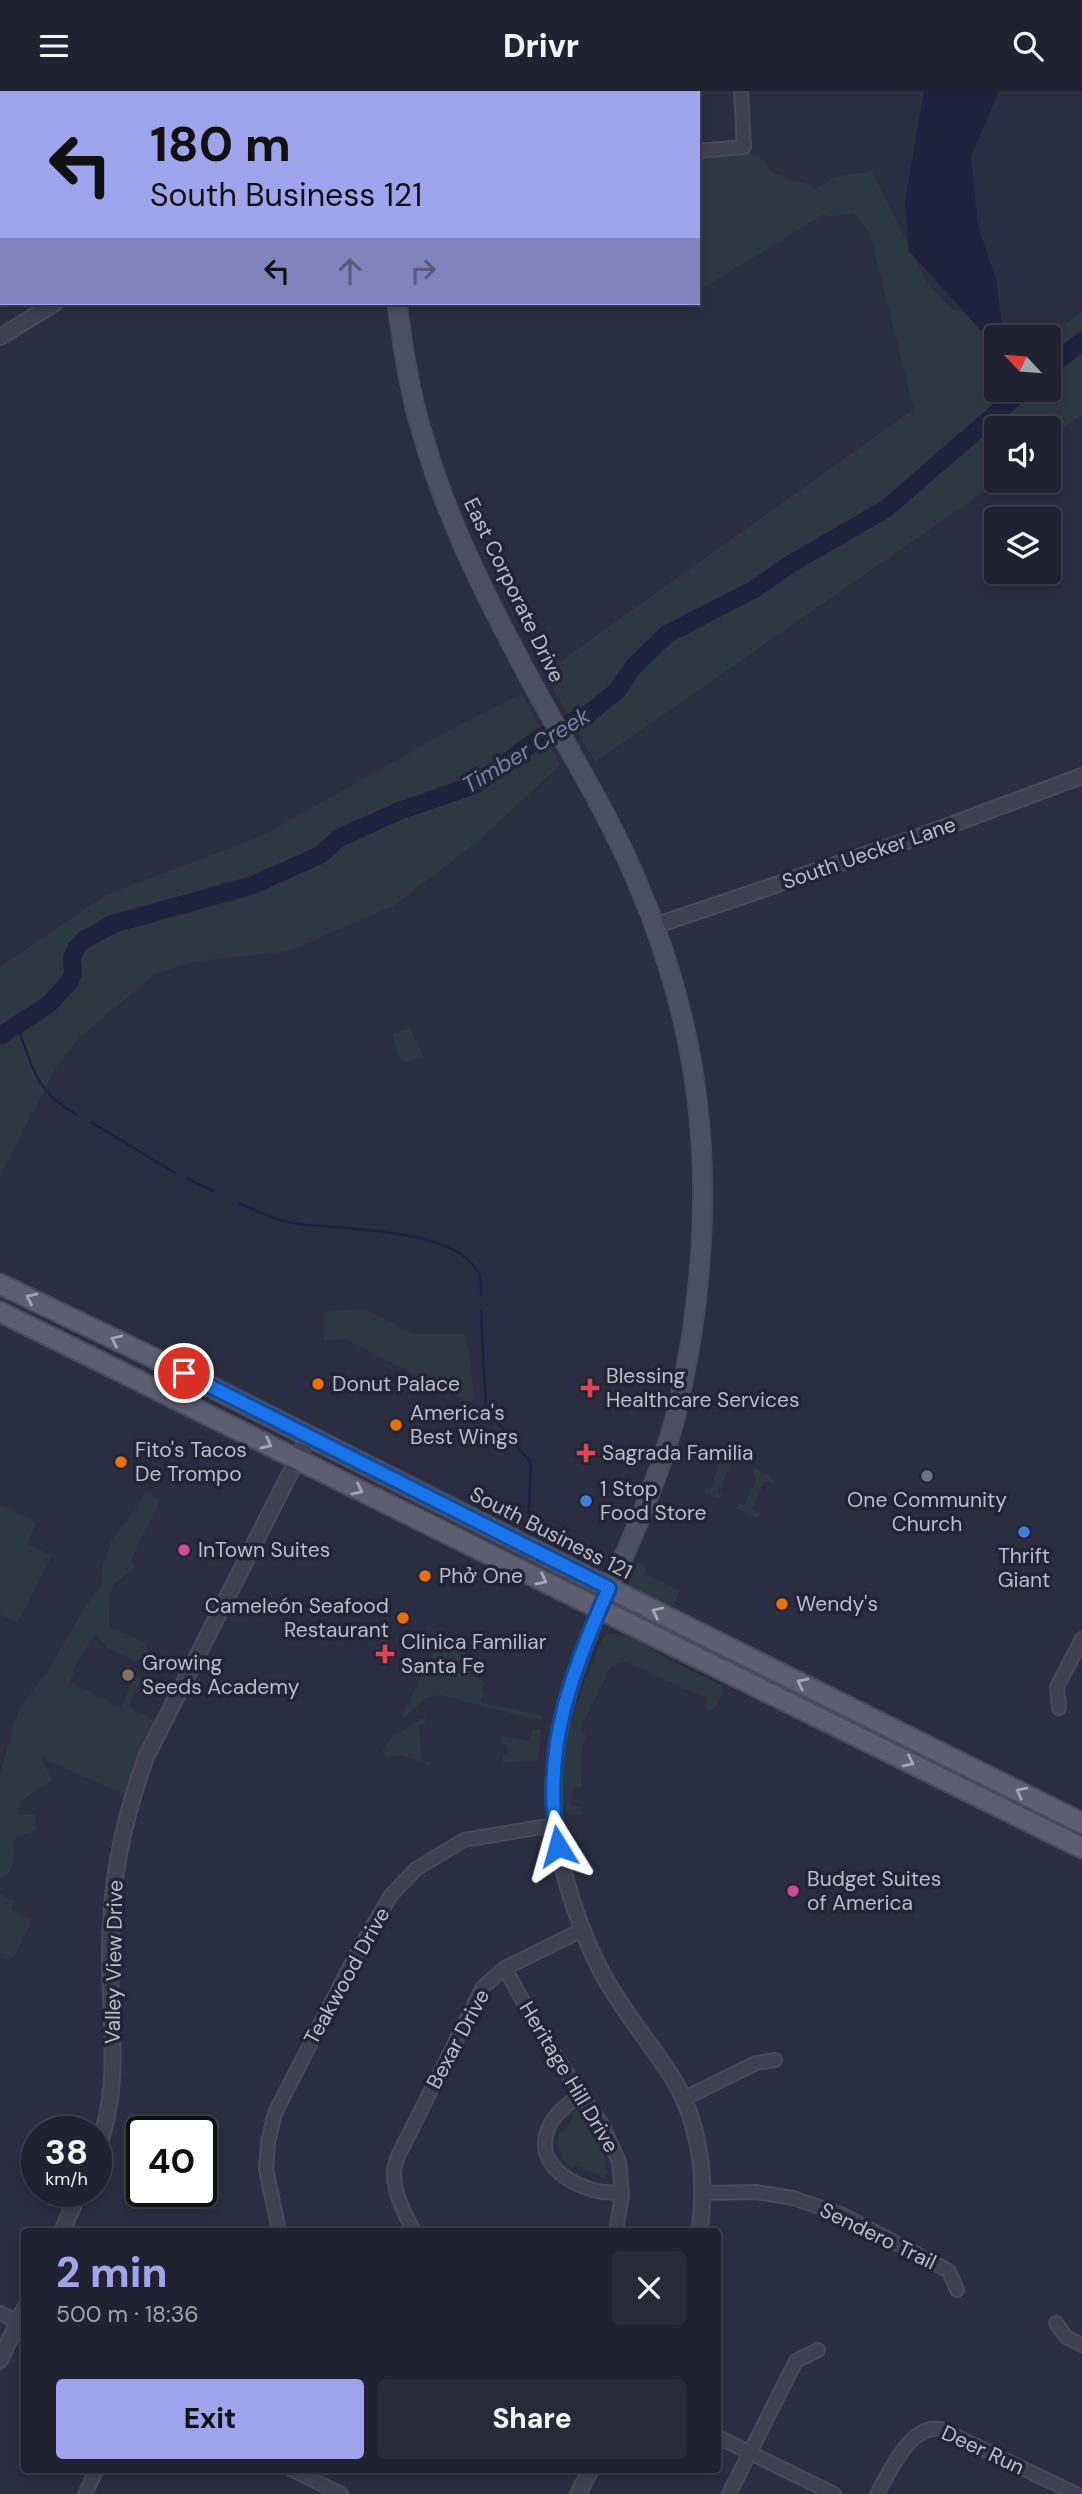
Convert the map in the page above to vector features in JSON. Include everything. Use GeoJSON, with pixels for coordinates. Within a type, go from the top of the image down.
{"type":"FeatureCollection","features":[{"type":"Feature","properties":{"kind":"main road","name":"East Corporate Drive"},"geometry":{"type":"LineString","coordinates":[[397,305],[412,395],[424,441],[452,521],[525,671],[576,761],[635,876],[690,1048],[699,1100],[704,1191],[701,1256],[689,1352],[674,1423],[649,1496],[600,1609]]}},
{"type":"Feature","properties":{"kind":"main road","name":"South Business 121"},"geometry":{"type":"LineString","coordinates":[[0,1284],[1082,1823]]}},
{"type":"Feature","properties":{"kind":"main road"},"geometry":{"type":"LineString","coordinates":[[0,1312],[1082,1848]]}},
{"type":"Feature","properties":{"kind":"main road"},"geometry":{"type":"LineString","coordinates":[[848,1732],[859,1710]]}},
{"type":"Feature","properties":{"kind":"street"},"geometry":{"type":"LineString","coordinates":[[700,151],[744,147],[741,91]]}},
{"type":"Feature","properties":{"kind":"street"},"geometry":{"type":"LineString","coordinates":[[0,337],[52,305]]}},
{"type":"Feature","properties":{"kind":"street","name":"South Uecker Lane"},"geometry":{"type":"LineString","coordinates":[[653,926],[927,834],[1082,776]]}},
{"type":"Feature","properties":{"kind":"street","name":"Valley View Drive"},"geometry":{"type":"LineString","coordinates":[[106,2116],[112,2095],[112,1902],[116,1860],[129,1806],[146,1757],[309,1436]]}},
{"type":"Feature","properties":{"kind":"street"},"geometry":{"type":"LineString","coordinates":[[600,1609],[577,1664],[559,1726],[552,1772],[554,1825],[563,1873],[582,1930],[609,1985],[673,2078],[683,2099],[694,2130],[700,2160],[702,2193],[699,2228]]}},
{"type":"Feature","properties":{"kind":"street"},"geometry":{"type":"LineString","coordinates":[[1059,1708],[1057,1687],[1082,1639]]}},
{"type":"Feature","properties":{"kind":"street","name":"Teakwood Drive"},"geometry":{"type":"LineString","coordinates":[[278,2228],[266,2169],[268,2142],[275,2113],[358,1951],[391,1895],[416,1869],[453,1845],[486,1836],[554,1825]]}},
{"type":"Feature","properties":{"kind":"street","name":"Bexar Drive"},"geometry":{"type":"LineString","coordinates":[[412,2228],[399,2196],[394,2173],[398,2156],[483,1987],[505,1968],[582,1930]]}},
{"type":"Feature","properties":{"kind":"street","name":"Heritage Hill Drive"},"geometry":{"type":"LineString","coordinates":[[505,1968],[541,2035],[603,2126],[619,2162],[622,2194],[616,2228]]}},
{"type":"Feature","properties":{"kind":"street"},"geometry":{"type":"LineString","coordinates":[[683,2099],[756,2063],[775,2060]]}},
{"type":"Feature","properties":{"kind":"street"},"geometry":{"type":"LineString","coordinates":[[581,2094],[563,2108],[550,2125],[545,2144],[548,2159],[557,2173],[570,2181],[593,2190],[622,2194]]}},
{"type":"Feature","properties":{"kind":"street","name":"Sendero Trail"},"geometry":{"type":"LineString","coordinates":[[702,2193],[756,2192],[793,2197],[843,2215],[949,2271],[957,2290]]}},
{"type":"Feature","properties":{"kind":"street"},"geometry":{"type":"LineString","coordinates":[[63,2228],[73,2207]]}},
{"type":"Feature","properties":{"kind":"street"},"geometry":{"type":"LineString","coordinates":[[0,2313],[21,2315],[0,2360]]}},
{"type":"Feature","properties":{"kind":"street"},"geometry":{"type":"LineString","coordinates":[[1056,2323],[1066,2337],[1082,2345]]}},
{"type":"Feature","properties":{"kind":"street"},"geometry":{"type":"LineString","coordinates":[[729,2494],[796,2361],[818,2350]]}},
{"type":"Feature","properties":{"kind":"street","name":"Deer Run"},"geometry":{"type":"LineString","coordinates":[[877,2494],[908,2443],[916,2434],[931,2427],[941,2429],[1076,2494]]}},
{"type":"Feature","properties":{"kind":"street"},"geometry":{"type":"LineString","coordinates":[[721,2439],[834,2494]]}},
{"type":"Feature","properties":{"kind":"street"},"geometry":{"type":"LineString","coordinates":[[85,2494],[95,2473]]}},
{"type":"Feature","properties":{"kind":"street"},"geometry":{"type":"LineString","coordinates":[[299,2473],[341,2494]]}},
{"type":"Feature","properties":{"kind":"street"},"geometry":{"type":"LineString","coordinates":[[579,2494],[589,2473]]}},
{"type":"Feature","properties":{"kind":"shaded area"},"geometry":{"type":"Polygon","coordinates":[[[750,153],[759,157],[777,174],[816,189],[834,177],[872,171],[927,283],[953,310],[977,315],[987,325],[984,325],[984,403],[1060,403],[1061,327],[1082,312],[1082,414],[1061,430],[1061,416],[984,416],[984,490],[595,762],[544,673],[914,409],[870,234],[854,213],[828,217],[824,214],[700,290],[700,158],[750,153]]]}},
{"type":"Feature","properties":{"kind":"shaded area"},"geometry":{"type":"Polygon","coordinates":[[[522,694],[560,765],[477,842],[393,906],[289,951],[191,962],[155,974],[78,1039],[54,1071],[0,1175],[0,967],[106,895],[262,836],[456,727],[522,694]]]}},
{"type":"Feature","properties":{"kind":"shaded area"},"geometry":{"type":"Polygon","coordinates":[[[410,1028],[424,1057],[408,1062],[401,1061],[392,1034],[410,1028]]]}},
{"type":"Feature","properties":{"kind":"shaded area"},"geometry":{"type":"Polygon","coordinates":[[[365,1309],[413,1334],[464,1334],[470,1356],[474,1400],[467,1401],[345,1339],[324,1340],[324,1313],[365,1309]]]}},
{"type":"Feature","properties":{"kind":"shaded area"},"geometry":{"type":"Polygon","coordinates":[[[717,1448],[742,1462],[733,1461],[718,1492],[722,1495],[719,1499],[704,1492],[706,1488],[711,1489],[721,1455],[714,1451],[717,1448]]]}},
{"type":"Feature","properties":{"kind":"shaded area"},"geometry":{"type":"Polygon","coordinates":[[[753,1467],[770,1476],[774,1483],[765,1481],[752,1509],[760,1513],[757,1518],[736,1508],[739,1503],[744,1505],[757,1478],[753,1467]]]}},
{"type":"Feature","properties":{"kind":"shaded area"},"geometry":{"type":"Polygon","coordinates":[[[147,1492],[160,1501],[131,1561],[136,1566],[113,1585],[109,1604],[109,1627],[144,1642],[151,1656],[135,1661],[108,1648],[95,1634],[76,1664],[70,1682],[121,1708],[135,1676],[142,1678],[128,1707],[156,1724],[126,1795],[46,1760],[46,1757],[40,1758],[53,1779],[21,1801],[18,1814],[35,1815],[37,1829],[13,1840],[12,1867],[0,1879],[0,1774],[14,1724],[21,1706],[51,1666],[86,1605],[101,1586],[103,1564],[112,1540],[147,1492]]]}},
{"type":"Feature","properties":{"kind":"shaded area"},"geometry":{"type":"Polygon","coordinates":[[[0,1504],[36,1523],[27,1544],[52,1556],[17,1623],[0,1614],[0,1504]]]}},
{"type":"Feature","properties":{"kind":"shaded area"},"geometry":{"type":"Polygon","coordinates":[[[635,1563],[642,1564],[646,1569],[645,1573],[680,1591],[674,1605],[667,1607],[629,1586],[631,1570],[635,1563]]]}},
{"type":"Feature","properties":{"kind":"shaded area"},"geometry":{"type":"Polygon","coordinates":[[[607,1633],[632,1636],[673,1662],[721,1685],[724,1691],[715,1708],[708,1710],[705,1698],[624,1661],[611,1667],[580,1729],[586,1734],[582,1747],[581,1787],[573,1788],[571,1805],[581,1807],[582,1815],[567,1815],[562,1798],[561,1779],[567,1738],[586,1679],[607,1633]]]}},
{"type":"Feature","properties":{"kind":"shaded area"},"geometry":{"type":"Polygon","coordinates":[[[442,1634],[467,1647],[457,1667],[485,1682],[480,1702],[543,1716],[542,1721],[441,1695],[427,1697],[403,1718],[442,1634]]]}},
{"type":"Feature","properties":{"kind":"shaded area"},"geometry":{"type":"Polygon","coordinates":[[[426,1718],[426,1723],[419,1725],[422,1761],[430,1762],[430,1765],[400,1755],[387,1757],[382,1752],[390,1739],[426,1718]]]}},
{"type":"Feature","properties":{"kind":"shaded area"},"geometry":{"type":"Polygon","coordinates":[[[533,1730],[541,1730],[538,1761],[502,1762],[503,1755],[508,1755],[507,1745],[501,1744],[501,1736],[529,1741],[533,1730]]]}},
{"type":"Feature","properties":{"kind":"shaded area"},"geometry":{"type":"Polygon","coordinates":[[[0,1894],[14,1901],[11,1909],[32,1921],[14,1957],[9,1961],[0,1957],[0,1894]]]}},
{"type":"Feature","properties":{"kind":"shaded area"},"geometry":{"type":"Polygon","coordinates":[[[577,2111],[584,2115],[598,2138],[608,2172],[603,2177],[575,2165],[572,2168],[564,2161],[560,2152],[559,2132],[563,2132],[577,2111]]]}},
{"type":"Feature","properties":{"kind":"water"},"geometry":{"type":"Polygon","coordinates":[[[924,91],[999,91],[971,157],[978,226],[996,280],[1002,324],[984,325],[983,333],[909,251],[905,202],[924,91]]]}},
{"type":"Feature","properties":{"kind":"waterway","name":"Timber Creek"},"geometry":{"type":"LineString","coordinates":[[1061,358],[1082,341]]}},
{"type":"Feature","properties":{"kind":"waterway","name":"Timber Creek"},"geometry":{"type":"LineString","coordinates":[[0,1036],[48,1005],[70,981],[73,973],[72,958],[77,947],[84,940],[113,924],[253,885],[320,855],[339,838],[399,811],[475,785],[541,737],[588,714],[617,691],[633,667],[667,634],[753,590],[789,565],[887,508],[1008,403]]}},
{"type":"Feature","properties":{"kind":"waterway"},"geometry":{"type":"LineString","coordinates":[[17,1025],[31,1065],[43,1087],[62,1106],[76,1114]]}},
{"type":"Feature","properties":{"kind":"waterway"},"geometry":{"type":"LineString","coordinates":[[91,1122],[175,1173]]}},
{"type":"Feature","properties":{"kind":"waterway"},"geometry":{"type":"LineString","coordinates":[[188,1179],[213,1191]]}},
{"type":"Feature","properties":{"kind":"waterway"},"geometry":{"type":"LineString","coordinates":[[239,1203],[291,1223],[398,1234],[448,1247],[467,1259],[479,1274],[481,1295]]}},
{"type":"Feature","properties":{"kind":"waterway"},"geometry":{"type":"LineString","coordinates":[[481,1311],[486,1409],[531,1463],[528,1528]]}},
{"type":"Feature","properties":{"kind":"place","name":"Donut Palace"},"geometry":{"type":"Point","coordinates":[318,1384]}},
{"type":"Feature","properties":{"kind":"place","name":"Blessing Healthcare Services"},"geometry":{"type":"Point","coordinates":[590,1388]}},
{"type":"Feature","properties":{"kind":"place","name":"America's Best Wings"},"geometry":{"type":"Point","coordinates":[396,1425]}},
{"type":"Feature","properties":{"kind":"place","name":"Sagrada Familia"},"geometry":{"type":"Point","coordinates":[586,1453]}},
{"type":"Feature","properties":{"kind":"place","name":"Fito's Tacos De Trompo"},"geometry":{"type":"Point","coordinates":[121,1462]}},
{"type":"Feature","properties":{"kind":"place","name":"One Community Church"},"geometry":{"type":"Point","coordinates":[927,1476]}},
{"type":"Feature","properties":{"kind":"place","name":"1 Stop Food Store"},"geometry":{"type":"Point","coordinates":[586,1501]}},
{"type":"Feature","properties":{"kind":"place","name":"Thrift Giant"},"geometry":{"type":"Point","coordinates":[1024,1532]}},
{"type":"Feature","properties":{"kind":"place","name":"InTown Suites"},"geometry":{"type":"Point","coordinates":[184,1550]}},
{"type":"Feature","properties":{"kind":"place","name":"Phở One"},"geometry":{"type":"Point","coordinates":[425,1576]}},
{"type":"Feature","properties":{"kind":"place","name":"Wendy's"},"geometry":{"type":"Point","coordinates":[782,1604]}},
{"type":"Feature","properties":{"kind":"place","name":"Cameleón Seafood Restaurant"},"geometry":{"type":"Point","coordinates":[403,1618]}},
{"type":"Feature","properties":{"kind":"place","name":"Clinica Familiar Santa Fe"},"geometry":{"type":"Point","coordinates":[385,1654]}},
{"type":"Feature","properties":{"kind":"place","name":"Growing Seeds Academy"},"geometry":{"type":"Point","coordinates":[128,1675]}},
{"type":"Feature","properties":{"kind":"place","name":"Budget Suites of America"},"geometry":{"type":"Point","coordinates":[793,1891]}},
{"type":"Feature","properties":{"kind":"route"},"geometry":{"type":"LineString","coordinates":[[184,1373],[609,1588],[577,1664],[559,1726],[552,1772],[554,1825],[558,1846]]}}]}
